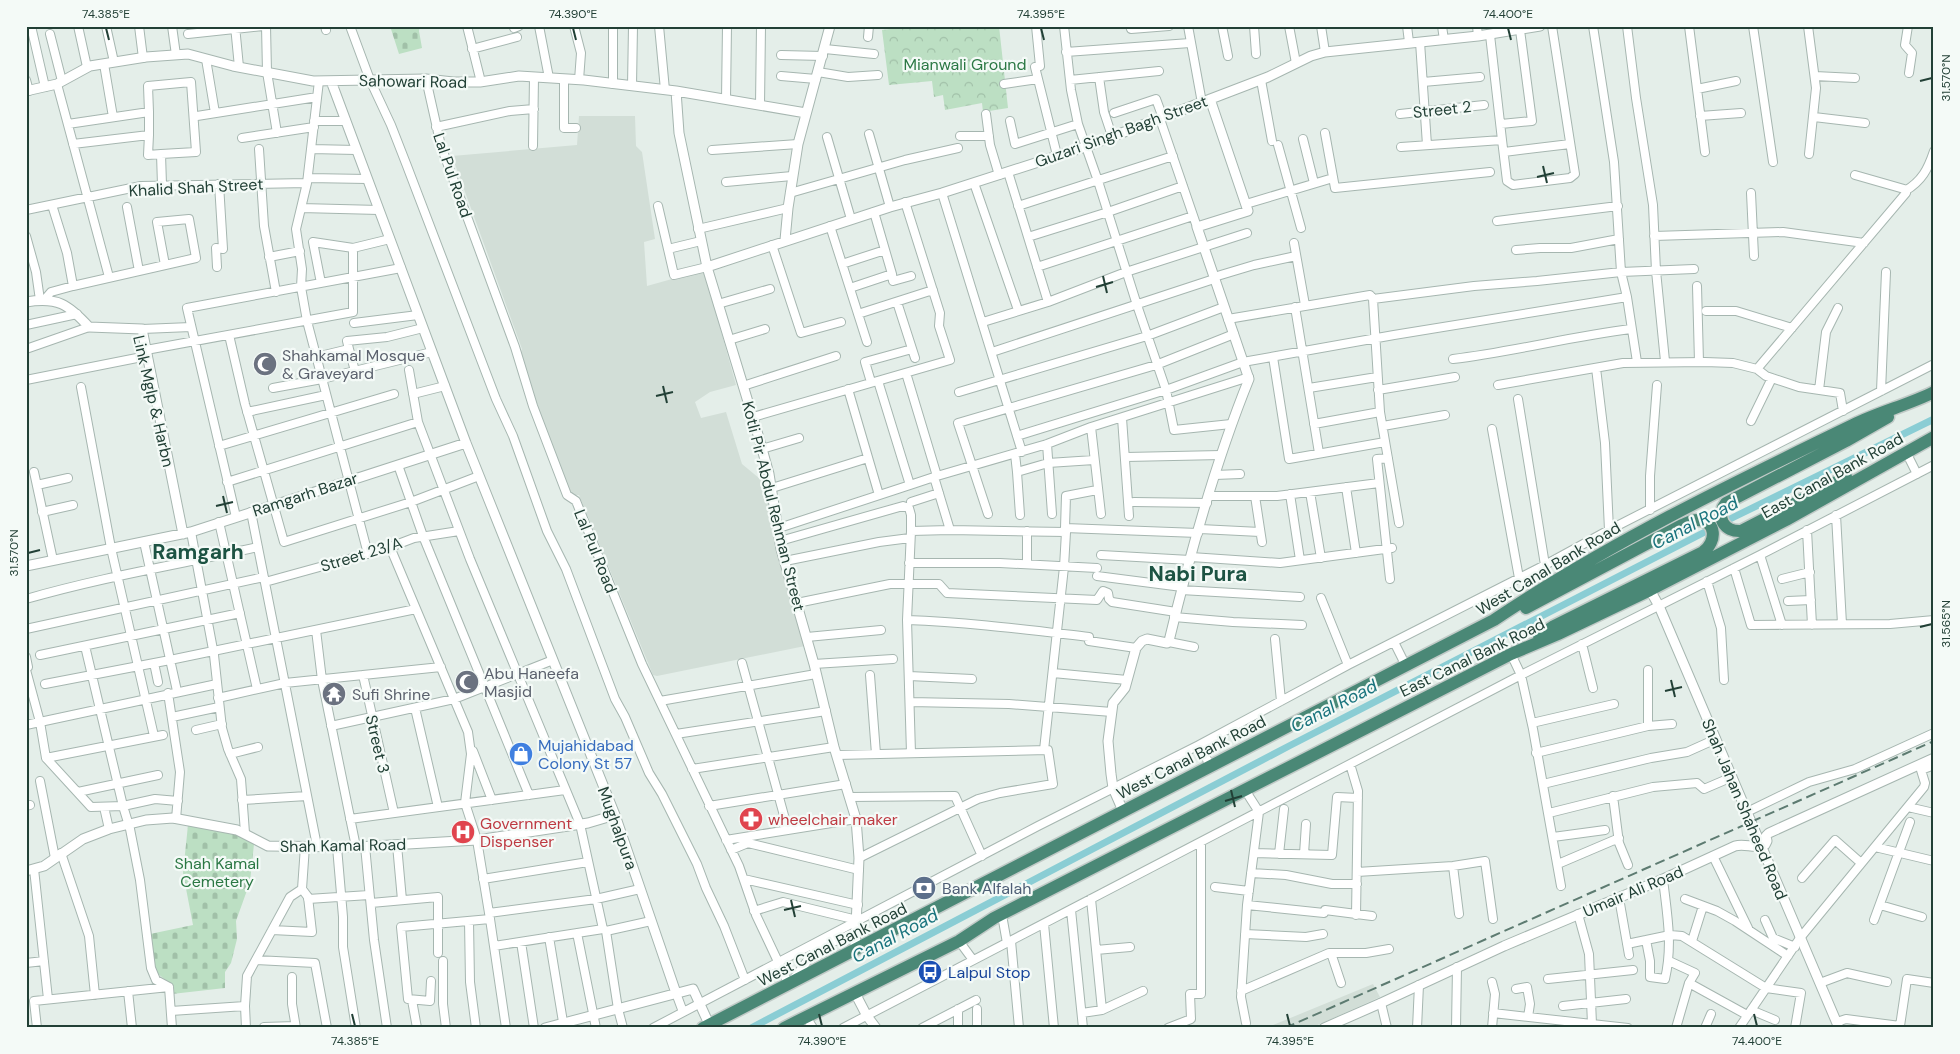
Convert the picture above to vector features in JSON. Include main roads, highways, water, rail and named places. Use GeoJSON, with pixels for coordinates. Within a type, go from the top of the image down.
{"type":"FeatureCollection","features":[{"type":"Feature","properties":{"kind":"highway"},"geometry":{"type":"LineString","coordinates":[[1906,452],[1854,474],[1741,531],[1730,530],[1722,523],[1721,512],[1726,503],[1846,441],[1931,393]]}},
{"type":"Feature","properties":{"kind":"highway","name":"West Canal Bank Road"},"geometry":{"type":"LineString","coordinates":[[706,1026],[1494,620],[1634,536],[1704,499],[1864,420],[1931,393]]}},
{"type":"Feature","properties":{"kind":"highway","name":"East Canal Bank Road"},"geometry":{"type":"LineString","coordinates":[[784,1028],[959,941],[1002,914],[1511,654],[1650,590],[1786,520],[1934,437]]}},
{"type":"Feature","properties":{"kind":"highway"},"geometry":{"type":"LineString","coordinates":[[1494,620],[1525,609],[1682,525],[1695,520],[1705,522],[1712,528],[1714,538],[1709,547],[1554,626],[1511,654]]}},
{"type":"Feature","properties":{"kind":"waterway","name":"Canal Road"},"geometry":{"type":"LineString","coordinates":[[751,1028],[1289,746],[1734,517],[1934,419]]}},
{"type":"Feature","properties":{"kind":"railway"},"geometry":{"type":"LineString","coordinates":[[1285,1028],[1934,741]]}},
{"type":"Feature","properties":{"kind":"place","name":"Shahkamal Mosque & Graveyard"},"geometry":{"type":"Point","coordinates":[265,364]}},
{"type":"Feature","properties":{"kind":"place","name":"Abu Haneefa Masjid"},"geometry":{"type":"Point","coordinates":[467,682]}},
{"type":"Feature","properties":{"kind":"place","name":"Sufi Shrine"},"geometry":{"type":"Point","coordinates":[334,694]}},
{"type":"Feature","properties":{"kind":"place","name":"Mujahidabad Colony St 57"},"geometry":{"type":"Point","coordinates":[521,754]}},
{"type":"Feature","properties":{"kind":"place","name":"wheelchair maker"},"geometry":{"type":"Point","coordinates":[751,819]}},
{"type":"Feature","properties":{"kind":"place","name":"Government Dispenser"},"geometry":{"type":"Point","coordinates":[463,832]}},
{"type":"Feature","properties":{"kind":"place","name":"Bank Alfalah"},"geometry":{"type":"Point","coordinates":[924,888]}},
{"type":"Feature","properties":{"kind":"place","name":"Lalpul Stop"},"geometry":{"type":"Point","coordinates":[930,972]}},
{"type":"Feature","properties":{"kind":"district","name":"Ramgarh"},"geometry":{"type":"Point","coordinates":[198,552]}},
{"type":"Feature","properties":{"kind":"district","name":"Nabi Pura"},"geometry":{"type":"Point","coordinates":[1198,574]}},
{"type":"Feature","properties":{"kind":"park label","name":"Mianwali Ground"},"geometry":{"type":"Point","coordinates":[965,64]}},
{"type":"Feature","properties":{"kind":"park label","name":"Shah Kamal Cemetery"},"geometry":{"type":"Point","coordinates":[217,872]}}]}
